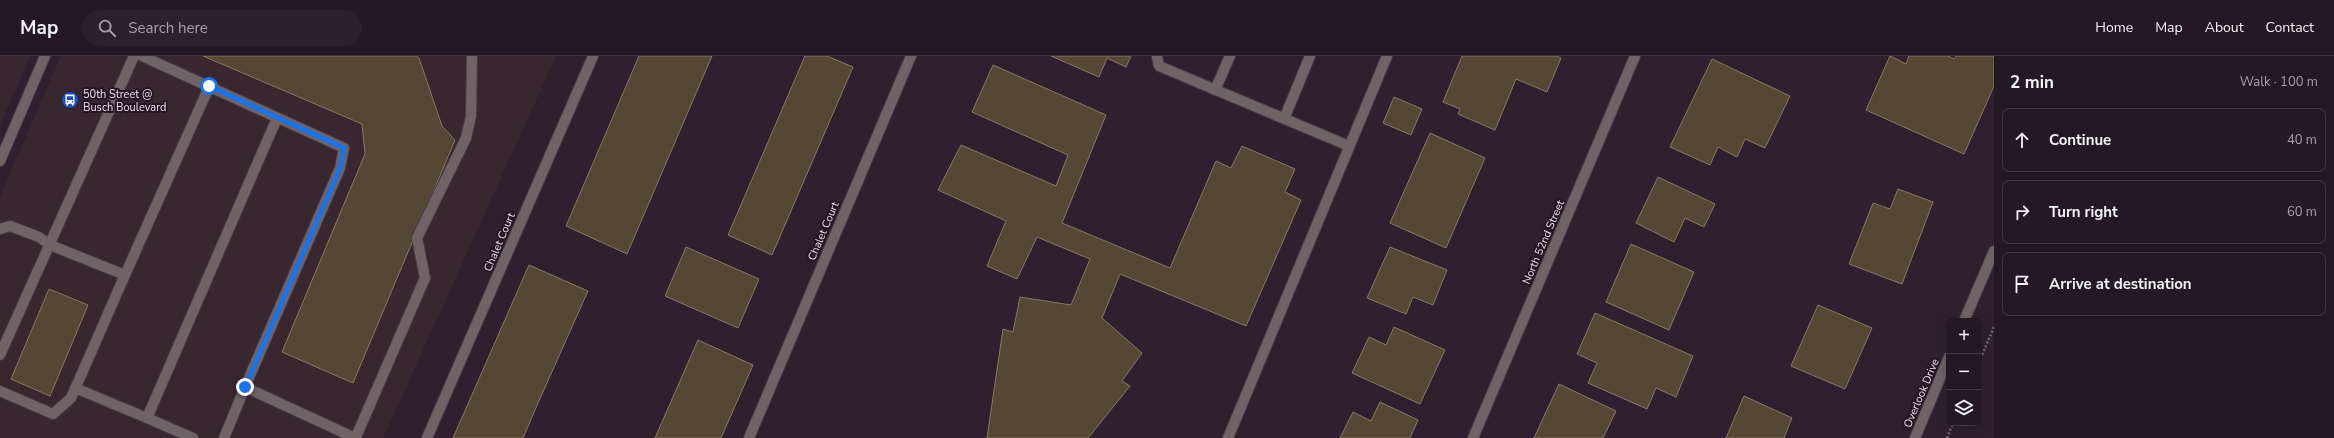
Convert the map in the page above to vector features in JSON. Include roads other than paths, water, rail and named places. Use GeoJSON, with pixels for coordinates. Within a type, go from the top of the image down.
{"type":"FeatureCollection","features":[{"type":"Feature","properties":{"kind":"street"},"geometry":{"type":"LineString","coordinates":[[0,162],[45,56]]}},
{"type":"Feature","properties":{"kind":"street"},"geometry":{"type":"LineString","coordinates":[[0,355],[134,56]]}},
{"type":"Feature","properties":{"kind":"street"},"geometry":{"type":"LineString","coordinates":[[142,56],[344,148],[340,168],[224,438]]}},
{"type":"Feature","properties":{"kind":"street"},"geometry":{"type":"LineString","coordinates":[[245,387],[356,438],[425,278],[417,238],[466,138],[471,116],[472,56]]}},
{"type":"Feature","properties":{"kind":"street","name":"Chalet Court"},"geometry":{"type":"LineString","coordinates":[[427,438],[593,56]]}},
{"type":"Feature","properties":{"kind":"street","name":"Chalet Court"},"geometry":{"type":"LineString","coordinates":[[749,438],[911,56]]}},
{"type":"Feature","properties":{"kind":"street"},"geometry":{"type":"LineString","coordinates":[[1157,56],[1159,66],[1349,146]]}},
{"type":"Feature","properties":{"kind":"street"},"geometry":{"type":"LineString","coordinates":[[1215,90],[1230,56]]}},
{"type":"Feature","properties":{"kind":"street"},"geometry":{"type":"LineString","coordinates":[[1284,119],[1310,56]]}},
{"type":"Feature","properties":{"kind":"street"},"geometry":{"type":"LineString","coordinates":[[1228,438],[1387,56]]}},
{"type":"Feature","properties":{"kind":"street","name":"North 52nd Street"},"geometry":{"type":"LineString","coordinates":[[1473,438],[1635,56]]}},
{"type":"Feature","properties":{"kind":"street"},"geometry":{"type":"LineString","coordinates":[[0,392],[53,414],[71,398],[209,86]]}},
{"type":"Feature","properties":{"kind":"street"},"geometry":{"type":"LineString","coordinates":[[147,418],[277,118]]}},
{"type":"Feature","properties":{"kind":"street"},"geometry":{"type":"LineString","coordinates":[[0,229],[10,226],[39,237],[50,245],[125,275]]}},
{"type":"Feature","properties":{"kind":"street"},"geometry":{"type":"LineString","coordinates":[[1965,318],[1994,251]]}},
{"type":"Feature","properties":{"kind":"street","name":"Overlook Drive"},"geometry":{"type":"LineString","coordinates":[[1915,438],[1946,364]]}},
{"type":"Feature","properties":{"kind":"street"},"geometry":{"type":"LineString","coordinates":[[75,388],[193,438]]}},
{"type":"Feature","properties":{"kind":"place","name":"50th Street @ Busch Boulevard"},"geometry":{"type":"Point","coordinates":[70,100]}}]}
